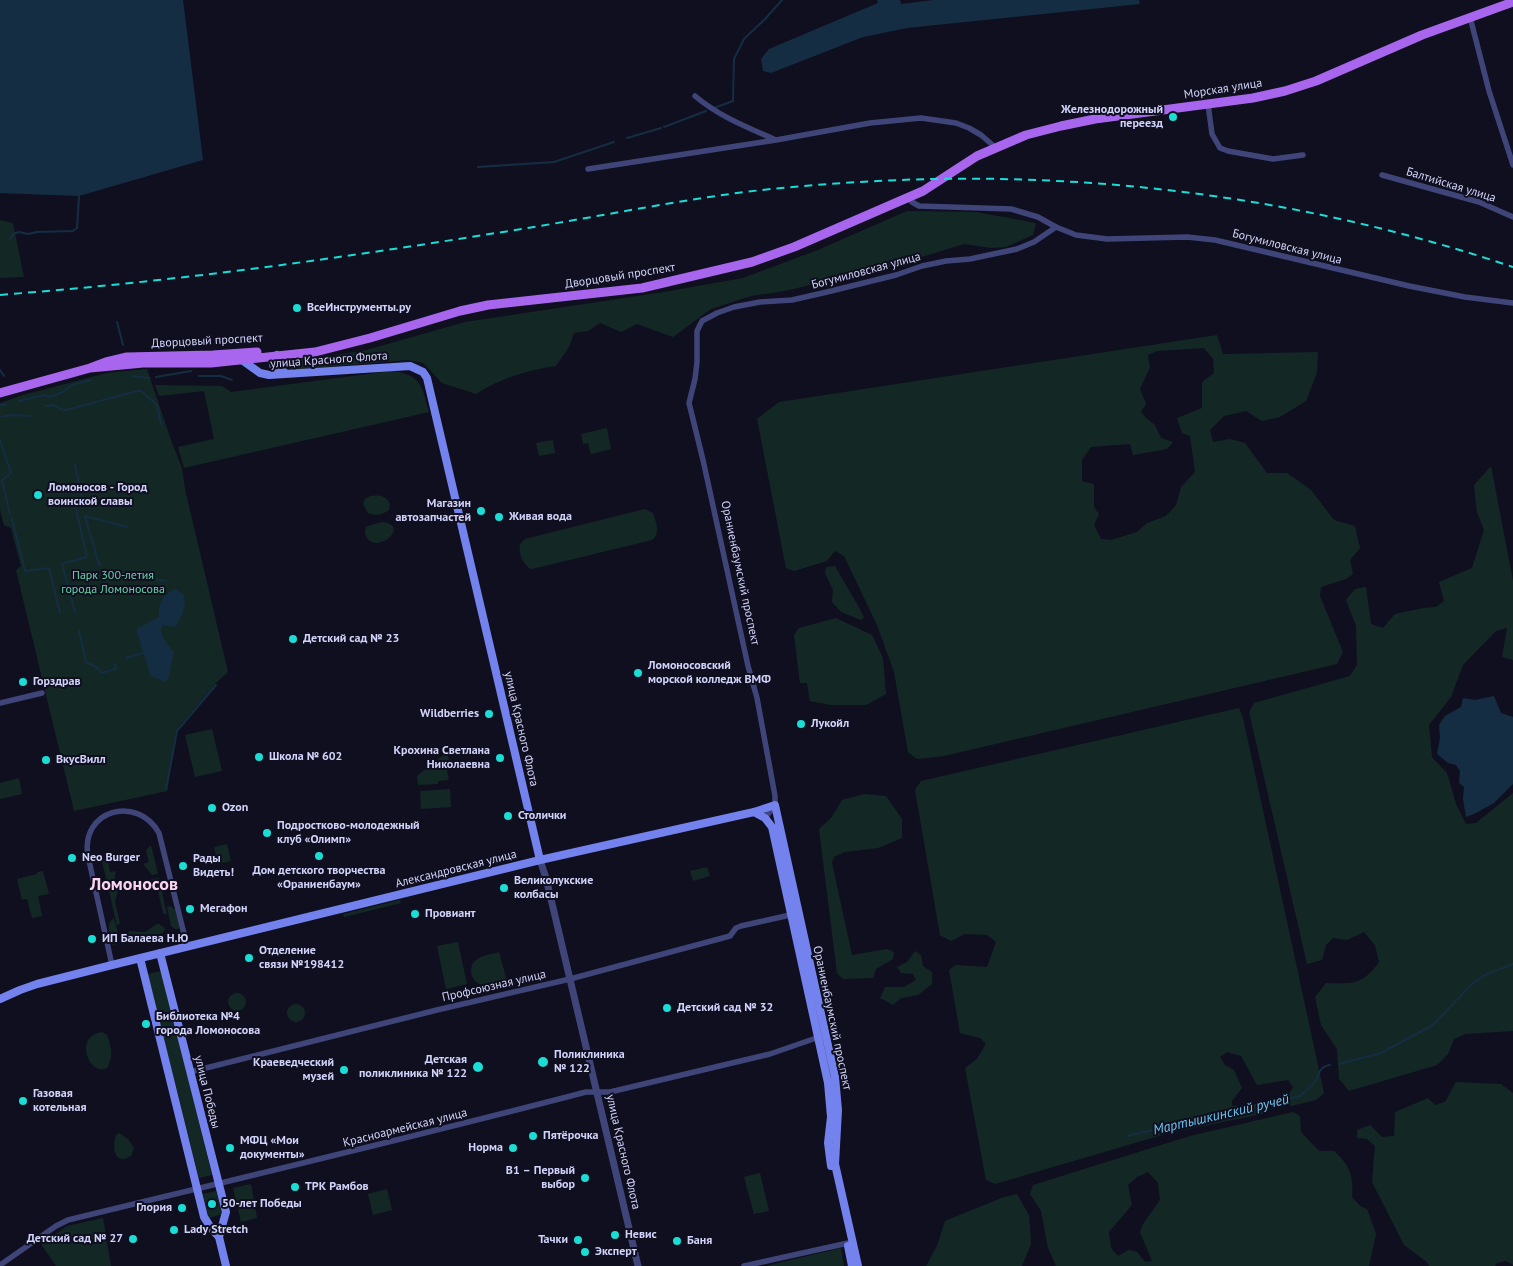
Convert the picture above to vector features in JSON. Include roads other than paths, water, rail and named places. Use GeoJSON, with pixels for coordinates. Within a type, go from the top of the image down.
{"type":"FeatureCollection","features":[{"type":"Feature","properties":{"kind":"main road","name":"Морская улица"},"geometry":{"type":"LineString","coordinates":[[934,184],[959,166],[995,147],[1026,135],[1069,124],[1127,114],[1253,98],[1285,91],[1316,82],[1422,35],[1513,2]]}},
{"type":"Feature","properties":{"kind":"main road","name":"Дворцовый проспект"},"geometry":{"type":"LineString","coordinates":[[0,393],[90,368],[143,363],[240,360],[315,352],[460,311],[488,305],[642,288],[752,262],[794,247],[908,198],[934,184]]}},
{"type":"Feature","properties":{"kind":"main road","name":"Дворцовый проспект"},"geometry":{"type":"LineString","coordinates":[[240,360],[253,353],[317,347],[327,348]]}},
{"type":"Feature","properties":{"kind":"main road","name":"улица Красного Флота"},"geometry":{"type":"LineString","coordinates":[[253,353],[240,360],[264,374],[296,374],[410,366],[423,372],[427,378],[540,860]]}},
{"type":"Feature","properties":{"kind":"main road","name":"Дворцовый проспект"},"geometry":{"type":"LineString","coordinates":[[277,355],[272,364],[276,371],[296,374]]}},
{"type":"Feature","properties":{"kind":"main road","name":"Александровская улица"},"geometry":{"type":"LineString","coordinates":[[0,1000],[37,984],[112,964],[540,860],[754,812],[775,805]]}},
{"type":"Feature","properties":{"kind":"main road","name":"Ораниенбаумский проспект"},"geometry":{"type":"LineString","coordinates":[[775,805],[795,913],[822,1036],[830,1104],[829,1155],[852,1266]]}},
{"type":"Feature","properties":{"kind":"main road"},"geometry":{"type":"LineString","coordinates":[[754,812],[765,818]]}},
{"type":"Feature","properties":{"kind":"main road","name":"Ораниенбаумский проспект"},"geometry":{"type":"LineString","coordinates":[[765,818],[772,828],[795,913]]}},
{"type":"Feature","properties":{"kind":"main road","name":"улица Победы"},"geometry":{"type":"LineString","coordinates":[[160,953],[226,1212]]}},
{"type":"Feature","properties":{"kind":"main road"},"geometry":{"type":"LineString","coordinates":[[140,958],[204,1217],[219,1236]]}},
{"type":"Feature","properties":{"kind":"main road","name":"Ораниенбаумский проспект"},"geometry":{"type":"LineString","coordinates":[[822,1036],[835,1077],[837,1099],[835,1164],[858,1266]]}},
{"type":"Feature","properties":{"kind":"main road"},"geometry":{"type":"LineString","coordinates":[[204,1217],[208,1221],[215,1222],[220,1220],[226,1212]]}},
{"type":"Feature","properties":{"kind":"main road"},"geometry":{"type":"LineString","coordinates":[[226,1212],[219,1236],[226,1266]]}},
{"type":"Feature","properties":{"kind":"street"},"geometry":{"type":"LineString","coordinates":[[1470,17],[1489,91],[1513,165]]}},
{"type":"Feature","properties":{"kind":"street"},"geometry":{"type":"LineString","coordinates":[[695,96],[717,112],[776,140]]}},
{"type":"Feature","properties":{"kind":"street"},"geometry":{"type":"LineString","coordinates":[[1208,104],[1212,134],[1220,148],[1273,159],[1303,155]]}},
{"type":"Feature","properties":{"kind":"street"},"geometry":{"type":"LineString","coordinates":[[588,169],[776,140],[870,123],[921,118],[956,123],[969,128],[995,147]]}},
{"type":"Feature","properties":{"kind":"street","name":"Балтийская улица"},"geometry":{"type":"LineString","coordinates":[[1382,175],[1479,202],[1513,217]]}},
{"type":"Feature","properties":{"kind":"street","name":"Богумиловская улица"},"geometry":{"type":"LineString","coordinates":[[908,198],[919,206],[1011,209],[1038,217],[1076,235],[1107,239],[1187,237],[1214,240],[1409,286],[1465,297],[1513,303]]}},
{"type":"Feature","properties":{"kind":"street","name":"Богумиловская улица"},"geometry":{"type":"LineString","coordinates":[[697,345],[697,331],[702,322],[717,313],[760,302],[792,300],[888,278],[938,262],[970,260],[1017,249],[1034,242],[1056,227]]}},
{"type":"Feature","properties":{"kind":"street","name":"Ораниенбаумский проспект"},"geometry":{"type":"LineString","coordinates":[[697,345],[695,379],[689,403],[704,460],[748,666],[757,698],[775,805]]}},
{"type":"Feature","properties":{"kind":"street"},"geometry":{"type":"LineString","coordinates":[[0,703],[42,693]]}},
{"type":"Feature","properties":{"kind":"street"},"geometry":{"type":"LineString","coordinates":[[765,818],[775,805]]}},
{"type":"Feature","properties":{"kind":"street"},"geometry":{"type":"LineString","coordinates":[[112,964],[87,844],[90,831],[97,822],[102,818],[124,810],[141,814],[152,821],[159,833],[187,946]]}},
{"type":"Feature","properties":{"kind":"street","name":"улица Красного Флота"},"geometry":{"type":"LineString","coordinates":[[540,860],[546,878],[638,1266]]}},
{"type":"Feature","properties":{"kind":"street","name":"Профсоюзная улица"},"geometry":{"type":"LineString","coordinates":[[190,1072],[437,1010],[570,979],[730,936],[736,928],[741,926],[795,913]]}},
{"type":"Feature","properties":{"kind":"street","name":"Красноармейская улица"},"geometry":{"type":"LineString","coordinates":[[0,1264],[63,1222],[589,1091],[619,1090],[770,1054],[822,1036]]}},
{"type":"Feature","properties":{"kind":"street"},"geometry":{"type":"LineString","coordinates":[[744,1266],[848,1243]]}},
{"type":"Feature","properties":{"kind":"water"},"geometry":{"type":"Polygon","coordinates":[[[0,0],[183,0],[203,160],[79,196],[0,193],[0,0]]]}},
{"type":"Feature","properties":{"kind":"water"},"geometry":{"type":"Polygon","coordinates":[[[877,0],[900,0],[901,4],[934,0],[1139,0],[1140,4],[907,28],[863,37],[771,73],[763,71],[761,59],[769,49],[878,3],[877,0]]]}},
{"type":"Feature","properties":{"kind":"water"},"geometry":{"type":"Polygon","coordinates":[[[175,589],[184,595],[185,603],[175,627],[163,625],[162,628],[161,632],[164,639],[174,652],[168,680],[165,682],[150,674],[137,629],[159,617],[159,608],[162,600],[175,589]]]}},
{"type":"Feature","properties":{"kind":"water"},"geometry":{"type":"Polygon","coordinates":[[[1494,696],[1501,713],[1513,717],[1513,784],[1494,803],[1466,817],[1463,799],[1464,787],[1459,783],[1460,771],[1456,765],[1448,763],[1437,754],[1440,738],[1439,725],[1445,716],[1461,707],[1463,698],[1475,700],[1494,696]]]}},
{"type":"Feature","properties":{"kind":"waterway"},"geometry":{"type":"LineString","coordinates":[[714,108],[733,101],[734,59],[744,39],[782,0]]}},
{"type":"Feature","properties":{"kind":"waterway"},"geometry":{"type":"LineString","coordinates":[[664,127],[706,111]]}},
{"type":"Feature","properties":{"kind":"waterway"},"geometry":{"type":"LineString","coordinates":[[627,138],[661,128]]}},
{"type":"Feature","properties":{"kind":"waterway"},"geometry":{"type":"LineString","coordinates":[[478,167],[554,162],[614,142]]}},
{"type":"Feature","properties":{"kind":"waterway"},"geometry":{"type":"LineString","coordinates":[[10,239],[13,234],[19,232],[28,234],[73,231],[77,228],[79,196]]}},
{"type":"Feature","properties":{"kind":"waterway"},"geometry":{"type":"LineString","coordinates":[[117,322],[123,345]]}},
{"type":"Feature","properties":{"kind":"waterway"},"geometry":{"type":"LineString","coordinates":[[0,370],[4,376]]}},
{"type":"Feature","properties":{"kind":"waterway"},"geometry":{"type":"LineString","coordinates":[[156,377],[191,371]]}},
{"type":"Feature","properties":{"kind":"waterway"},"geometry":{"type":"LineString","coordinates":[[132,376],[149,378]]}},
{"type":"Feature","properties":{"kind":"waterway"},"geometry":{"type":"LineString","coordinates":[[199,376],[221,376],[232,380]]}},
{"type":"Feature","properties":{"kind":"waterway"},"geometry":{"type":"LineString","coordinates":[[19,401],[45,395],[49,397],[63,392],[72,385],[91,380]]}},
{"type":"Feature","properties":{"kind":"waterway"},"geometry":{"type":"LineString","coordinates":[[46,406],[53,405],[66,410],[141,391],[157,405],[161,424]]}},
{"type":"Feature","properties":{"kind":"waterway"},"geometry":{"type":"LineString","coordinates":[[0,405],[6,405]]}},
{"type":"Feature","properties":{"kind":"waterway"},"geometry":{"type":"LineString","coordinates":[[0,417],[13,415],[30,416]]}},
{"type":"Feature","properties":{"kind":"waterway"},"geometry":{"type":"LineString","coordinates":[[0,440],[11,473],[2,480],[10,514]]}},
{"type":"Feature","properties":{"kind":"waterway"},"geometry":{"type":"LineString","coordinates":[[75,465],[82,498]]}},
{"type":"Feature","properties":{"kind":"waterway"},"geometry":{"type":"LineString","coordinates":[[75,612],[62,564],[87,557],[76,509]]}},
{"type":"Feature","properties":{"kind":"waterway"},"geometry":{"type":"LineString","coordinates":[[85,516],[99,564],[101,565]]}},
{"type":"Feature","properties":{"kind":"waterway"},"geometry":{"type":"LineString","coordinates":[[85,516],[127,527]]}},
{"type":"Feature","properties":{"kind":"waterway"},"geometry":{"type":"LineString","coordinates":[[12,519],[25,571],[49,568],[60,613]]}},
{"type":"Feature","properties":{"kind":"waterway"},"geometry":{"type":"LineString","coordinates":[[107,570],[166,581]]}},
{"type":"Feature","properties":{"kind":"waterway"},"geometry":{"type":"LineString","coordinates":[[79,631],[86,662],[98,668],[101,673],[116,669],[115,665]]}},
{"type":"Feature","properties":{"kind":"waterway"},"geometry":{"type":"LineString","coordinates":[[126,658],[143,653]]}},
{"type":"Feature","properties":{"kind":"waterway"},"geometry":{"type":"LineString","coordinates":[[166,789],[177,731],[216,685]]}},
{"type":"Feature","properties":{"kind":"waterway","name":"Мартышкинский ручей"},"geometry":{"type":"LineString","coordinates":[[1339,1064],[1381,1053],[1433,1025],[1473,983],[1485,975],[1513,964]]}},
{"type":"Feature","properties":{"kind":"waterway","name":"Мартышкинский ручей"},"geometry":{"type":"LineString","coordinates":[[1127,1136],[1300,1096],[1315,1082],[1321,1069],[1330,1065]]}},
{"type":"Feature","properties":{"kind":"railway"},"geometry":{"type":"LineString","coordinates":[[0,295],[154,281],[376,252],[688,200],[756,191],[857,182],[958,179],[1039,180],[1119,185],[1199,194],[1279,207],[1358,223],[1436,243],[1513,267]]}},
{"type":"Feature","properties":{"kind":"place","name":"Железнодорожный переезд"},"geometry":{"type":"Point","coordinates":[1173,117]}},
{"type":"Feature","properties":{"kind":"place","name":"ВсеИнструменты.ру"},"geometry":{"type":"Point","coordinates":[297,308]}},
{"type":"Feature","properties":{"kind":"place","name":"Ломоносов - Город воинской славы"},"geometry":{"type":"Point","coordinates":[38,495]}},
{"type":"Feature","properties":{"kind":"place","name":"Магазин автозапчастей"},"geometry":{"type":"Point","coordinates":[481,511]}},
{"type":"Feature","properties":{"kind":"place","name":"Живая вода"},"geometry":{"type":"Point","coordinates":[499,517]}},
{"type":"Feature","properties":{"kind":"place","name":"Детский сад № 23"},"geometry":{"type":"Point","coordinates":[293,639]}},
{"type":"Feature","properties":{"kind":"place","name":"Ломоносовский морской колледж ВМФ"},"geometry":{"type":"Point","coordinates":[638,673]}},
{"type":"Feature","properties":{"kind":"place","name":"Горздрав"},"geometry":{"type":"Point","coordinates":[23,682]}},
{"type":"Feature","properties":{"kind":"place","name":"Wildberries"},"geometry":{"type":"Point","coordinates":[489,714]}},
{"type":"Feature","properties":{"kind":"place","name":"Лукойл"},"geometry":{"type":"Point","coordinates":[801,724]}},
{"type":"Feature","properties":{"kind":"place","name":"Школа № 602"},"geometry":{"type":"Point","coordinates":[259,757]}},
{"type":"Feature","properties":{"kind":"place","name":"Крохина Светлана Николаевна"},"geometry":{"type":"Point","coordinates":[500,758]}},
{"type":"Feature","properties":{"kind":"place","name":"ВкусВилл"},"geometry":{"type":"Point","coordinates":[46,760]}},
{"type":"Feature","properties":{"kind":"place","name":"Ozon"},"geometry":{"type":"Point","coordinates":[212,808]}},
{"type":"Feature","properties":{"kind":"place","name":"Столички"},"geometry":{"type":"Point","coordinates":[508,816]}},
{"type":"Feature","properties":{"kind":"place","name":"Подростково-молодежный клуб «Олимп»"},"geometry":{"type":"Point","coordinates":[267,833]}},
{"type":"Feature","properties":{"kind":"place","name":"Дом детского творчества «Ораниенбаум»"},"geometry":{"type":"Point","coordinates":[319,856]}},
{"type":"Feature","properties":{"kind":"place","name":"Neo Burger"},"geometry":{"type":"Point","coordinates":[72,858]}},
{"type":"Feature","properties":{"kind":"place","name":"Рады Видеть!"},"geometry":{"type":"Point","coordinates":[183,866]}},
{"type":"Feature","properties":{"kind":"place","name":"Великолукские колбасы"},"geometry":{"type":"Point","coordinates":[504,888]}},
{"type":"Feature","properties":{"kind":"place","name":"Мегафон"},"geometry":{"type":"Point","coordinates":[190,909]}},
{"type":"Feature","properties":{"kind":"place","name":"Провиант"},"geometry":{"type":"Point","coordinates":[415,914]}},
{"type":"Feature","properties":{"kind":"place","name":"ИП Балаева Н.Ю"},"geometry":{"type":"Point","coordinates":[92,939]}},
{"type":"Feature","properties":{"kind":"place","name":"Отделение связи №198412"},"geometry":{"type":"Point","coordinates":[249,958]}},
{"type":"Feature","properties":{"kind":"place","name":"Детский сад № 32"},"geometry":{"type":"Point","coordinates":[667,1008]}},
{"type":"Feature","properties":{"kind":"place","name":"Библиотека №4 города Ломоносова"},"geometry":{"type":"Point","coordinates":[146,1024]}},
{"type":"Feature","properties":{"kind":"place","name":"Поликлиника № 122"},"geometry":{"type":"Point","coordinates":[543,1062]}},
{"type":"Feature","properties":{"kind":"place","name":"Детская поликлиника № 122"},"geometry":{"type":"Point","coordinates":[478,1067]}},
{"type":"Feature","properties":{"kind":"place","name":"Краеведческий музей"},"geometry":{"type":"Point","coordinates":[344,1070]}},
{"type":"Feature","properties":{"kind":"place","name":"Газовая котельная"},"geometry":{"type":"Point","coordinates":[23,1101]}},
{"type":"Feature","properties":{"kind":"place","name":"Пятёрочка"},"geometry":{"type":"Point","coordinates":[533,1136]}},
{"type":"Feature","properties":{"kind":"place","name":"МФЦ «Мои документы»"},"geometry":{"type":"Point","coordinates":[230,1148]}},
{"type":"Feature","properties":{"kind":"place","name":"Норма"},"geometry":{"type":"Point","coordinates":[513,1148]}},
{"type":"Feature","properties":{"kind":"place","name":"В1 – Первый выбор"},"geometry":{"type":"Point","coordinates":[585,1178]}},
{"type":"Feature","properties":{"kind":"place","name":"ТРК Рамбов"},"geometry":{"type":"Point","coordinates":[295,1187]}},
{"type":"Feature","properties":{"kind":"place","name":"50-лет Победы"},"geometry":{"type":"Point","coordinates":[212,1204]}},
{"type":"Feature","properties":{"kind":"place","name":"Глория"},"geometry":{"type":"Point","coordinates":[182,1208]}},
{"type":"Feature","properties":{"kind":"place","name":"Lady Stretch"},"geometry":{"type":"Point","coordinates":[174,1230]}},
{"type":"Feature","properties":{"kind":"place","name":"Невис"},"geometry":{"type":"Point","coordinates":[615,1235]}},
{"type":"Feature","properties":{"kind":"place","name":"Детский сад № 27"},"geometry":{"type":"Point","coordinates":[133,1239]}},
{"type":"Feature","properties":{"kind":"place","name":"Тачки"},"geometry":{"type":"Point","coordinates":[578,1240]}},
{"type":"Feature","properties":{"kind":"place","name":"Баня"},"geometry":{"type":"Point","coordinates":[677,1241]}},
{"type":"Feature","properties":{"kind":"place","name":"Эксперт"},"geometry":{"type":"Point","coordinates":[585,1252]}},
{"type":"Feature","properties":{"kind":"district","name":"Ломоносов"},"geometry":{"type":"Point","coordinates":[134,885]}},
{"type":"Feature","properties":{"kind":"park label","name":"Парк 300-летия города Ломоносова"},"geometry":{"type":"Point","coordinates":[113,583]}}]}
